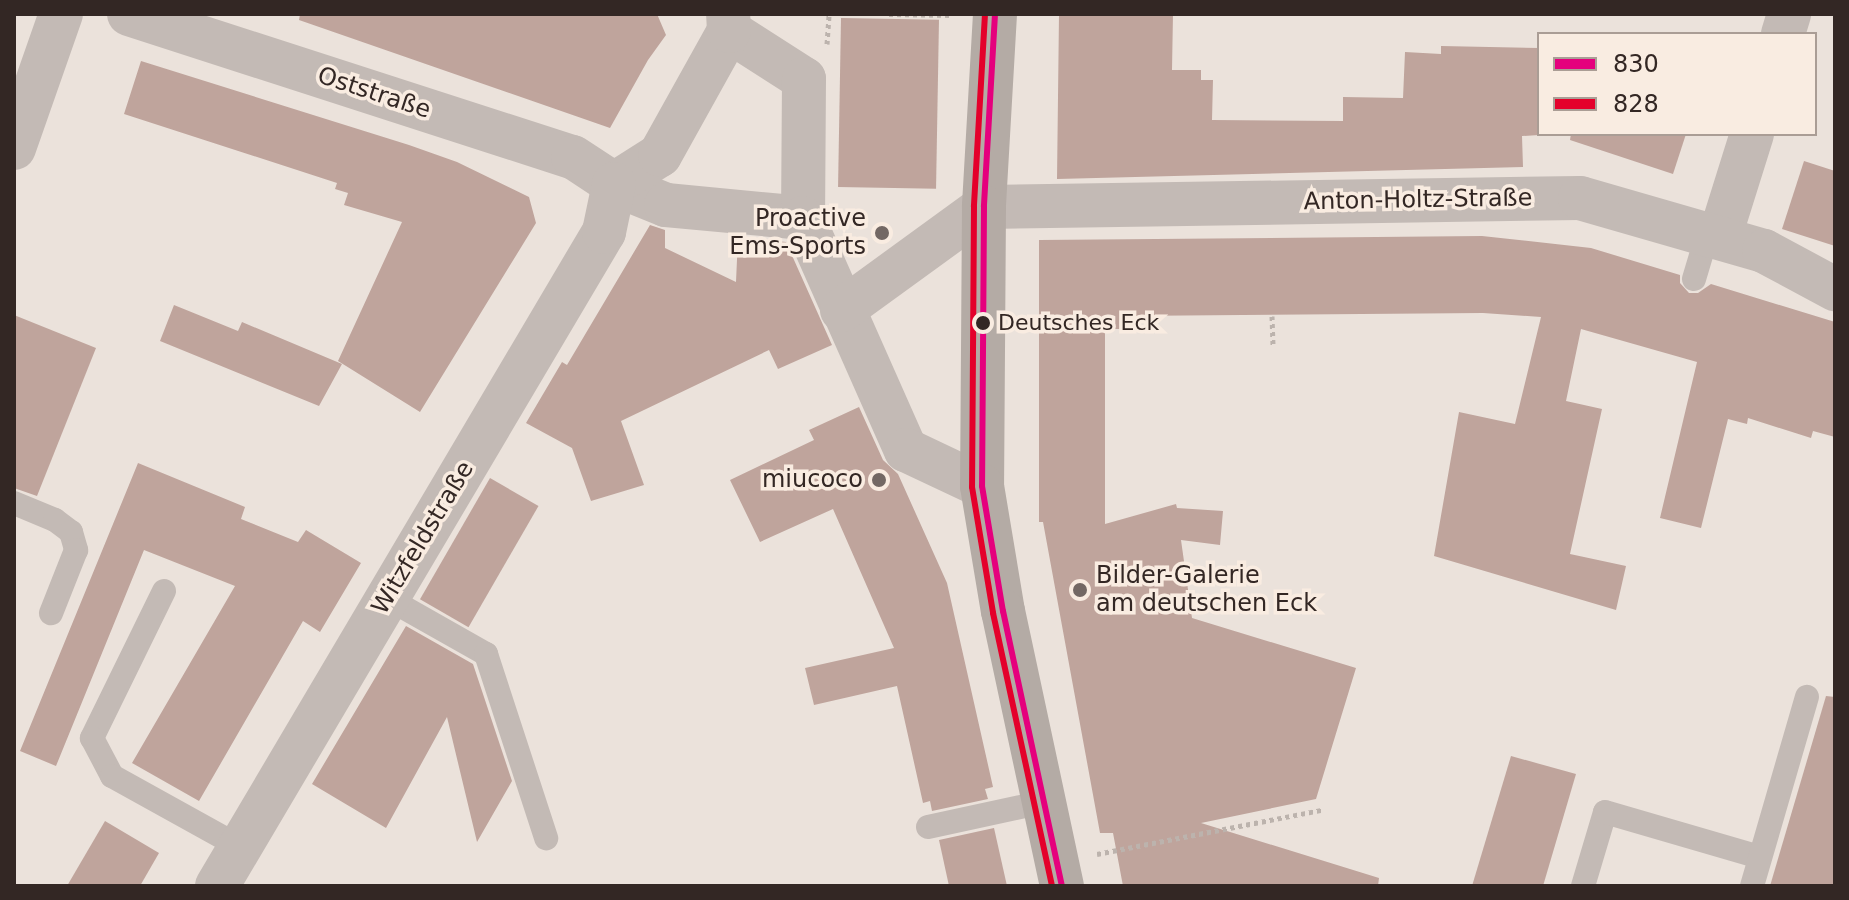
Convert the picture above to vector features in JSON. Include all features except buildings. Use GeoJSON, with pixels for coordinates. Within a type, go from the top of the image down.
{"type":"FeatureCollection","features":[{"type":"Feature","properties":{"kind":"main road"},"geometry":{"type":"LineString","coordinates":[[995,15],[984,207],[982,486],[1021,698],[1060,874]]}},
{"type":"Feature","properties":{"kind":"street"},"geometry":{"type":"LineString","coordinates":[[14,148],[61,14]]}},
{"type":"Feature","properties":{"kind":"street","name":"Oststraße"},"geometry":{"type":"LineString","coordinates":[[129,14],[573,157],[599,170],[614,184],[666,205],[803,218]]}},
{"type":"Feature","properties":{"kind":"street"},"geometry":{"type":"LineString","coordinates":[[614,184],[660,155],[729,23],[804,79],[803,218],[842,310],[906,450],[982,486]]}},
{"type":"Feature","properties":{"kind":"street"},"geometry":{"type":"LineString","coordinates":[[1714,234],[1751,136]]}},
{"type":"Feature","properties":{"kind":"street","name":"Witzfeldstraße"},"geometry":{"type":"LineString","coordinates":[[217,886],[604,232],[614,184]]}},
{"type":"Feature","properties":{"kind":"street","name":"Anton-Holtz-Straße"},"geometry":{"type":"LineString","coordinates":[[984,207],[1580,198],[1714,234],[1764,251],[1835,289]]}},
{"type":"Feature","properties":{"kind":"street"},"geometry":{"type":"LineString","coordinates":[[842,310],[984,207]]}},
{"type":"Feature","properties":{"kind":"lane"},"geometry":{"type":"LineString","coordinates":[[1694,279],[1714,234]]}},
{"type":"Feature","properties":{"kind":"lane"},"geometry":{"type":"LineString","coordinates":[[14,503],[55,520],[71,532],[76,550],[51,613]]}},
{"type":"Feature","properties":{"kind":"lane"},"geometry":{"type":"LineString","coordinates":[[164,591],[92,738],[112,776],[240,847]]}},
{"type":"Feature","properties":{"kind":"lane"},"geometry":{"type":"LineString","coordinates":[[387,598],[486,654],[546,838]]}},
{"type":"Feature","properties":{"kind":"lane"},"geometry":{"type":"LineString","coordinates":[[1752,886],[1807,697]]}},
{"type":"Feature","properties":{"kind":"lane"},"geometry":{"type":"LineString","coordinates":[[928,827],[1044,802]]}},
{"type":"Feature","properties":{"kind":"lane"},"geometry":{"type":"LineString","coordinates":[[1583,886],[1605,812],[1760,857]]}},
{"type":"Feature","properties":{"kind":"path"},"geometry":{"type":"LineString","coordinates":[[889,14],[995,15]]}},
{"type":"Feature","properties":{"kind":"path"},"geometry":{"type":"LineString","coordinates":[[1272,316],[1273,345]]}},
{"type":"Feature","properties":{"kind":"path"},"geometry":{"type":"LineString","coordinates":[[1060,874],[1322,810]]}},
{"type":"Feature","properties":{"kind":"transit line","name":"828"},"geometry":{"type":"LineString","coordinates":[[985,14],[974,207],[972,487],[993,613],[1052,886]]}},
{"type":"Feature","properties":{"kind":"transit line","name":"830"},"geometry":{"type":"LineString","coordinates":[[995,14],[984,207],[982,486],[1003,611],[1062,886]]}},
{"type":"Feature","properties":{"kind":"place","name":"Proactive Ems-Sports"},"geometry":{"type":"Point","coordinates":[882,233]}},
{"type":"Feature","properties":{"kind":"place","name":"Deutsches Eck"},"geometry":{"type":"Point","coordinates":[983,323]}},
{"type":"Feature","properties":{"kind":"place","name":"miucoco"},"geometry":{"type":"Point","coordinates":[879,480]}},
{"type":"Feature","properties":{"kind":"place","name":"Bilder-Galerie am deutschen Eck"},"geometry":{"type":"Point","coordinates":[1080,590]}}]}
